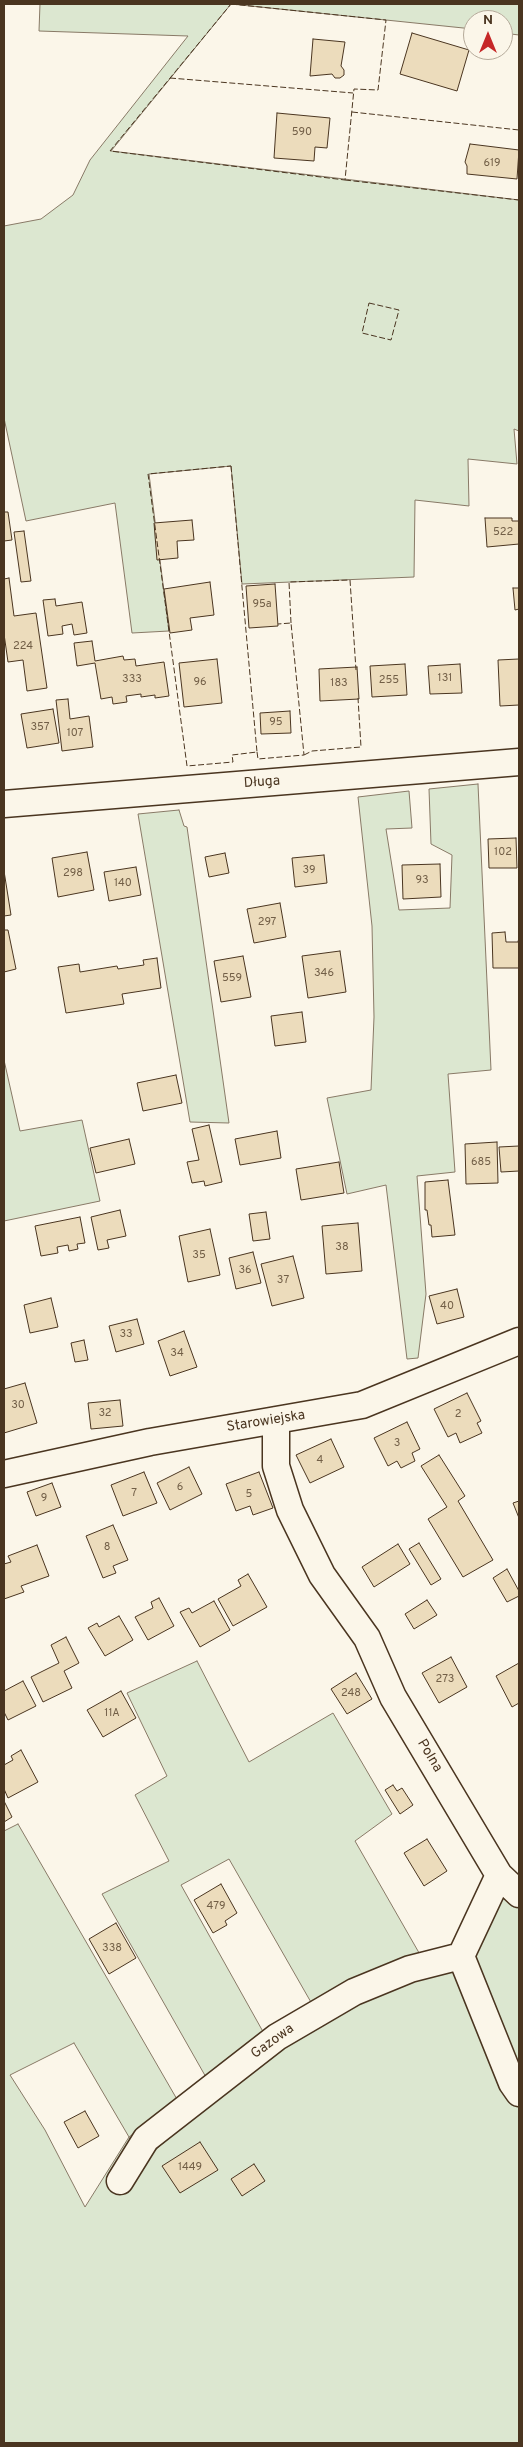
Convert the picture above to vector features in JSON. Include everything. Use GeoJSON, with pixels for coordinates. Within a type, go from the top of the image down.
{"type":"FeatureCollection","features":[{"type":"Feature","properties":{"kind":"street","name":"Długa"},"geometry":{"type":"LineString","coordinates":[[4,804],[519,762]]}},
{"type":"Feature","properties":{"kind":"street","name":"Starowiejska"},"geometry":{"type":"LineString","coordinates":[[4,1474],[150,1442],[362,1405],[519,1341]]}},
{"type":"Feature","properties":{"kind":"street","name":"Polna"},"geometry":{"type":"LineString","coordinates":[[276,1420],[276,1466],[290,1510],[322,1575],[367,1638],[393,1697],[499,1875],[519,1894]]}},
{"type":"Feature","properties":{"kind":"street"},"geometry":{"type":"LineString","coordinates":[[499,1875],[461,1956],[512,2083],[519,2093]]}},
{"type":"Feature","properties":{"kind":"street","name":"Gazowa"},"geometry":{"type":"LineString","coordinates":[[120,2181],[146,2139],[277,2037],[354,1992],[410,1969],[461,1956]]}},
{"type":"Feature","properties":{"kind":"green space"},"geometry":{"type":"Polygon","coordinates":[[[40,4],[231,4],[111,151],[519,200],[519,431],[514,429],[517,464],[468,459],[469,506],[415,500],[414,577],[242,584],[231,466],[149,474],[169,631],[132,633],[115,503],[26,521],[4,418],[4,226],[41,219],[73,195],[90,160],[188,36],[39,31],[40,4]]]}},
{"type":"Feature","properties":{"kind":"green space"},"geometry":{"type":"Polygon","coordinates":[[[231,4],[519,4],[519,35],[513,34],[513,10],[463,10],[463,28],[231,4]]]}},
{"type":"Feature","properties":{"kind":"green space"},"geometry":{"type":"Polygon","coordinates":[[[478,784],[491,1070],[448,1074],[455,1172],[417,1176],[426,1294],[418,1358],[407,1359],[386,1185],[347,1194],[327,1098],[371,1090],[374,1017],[372,926],[358,797],[409,791],[412,828],[386,829],[399,910],[450,908],[452,855],[431,844],[429,789],[478,784]]]}},
{"type":"Feature","properties":{"kind":"green space"},"geometry":{"type":"Polygon","coordinates":[[[179,810],[184,826],[187,827],[229,1123],[190,1122],[138,814],[179,810]]]}},
{"type":"Feature","properties":{"kind":"green space"},"geometry":{"type":"Polygon","coordinates":[[[4,1060],[20,1131],[82,1120],[100,1201],[4,1221],[4,1060]]]}},
{"type":"Feature","properties":{"kind":"green space"},"geometry":{"type":"Polygon","coordinates":[[[197,1661],[249,1762],[333,1713],[392,1814],[355,1841],[422,1958],[312,2004],[229,1859],[181,1885],[266,2037],[207,2079],[102,1894],[169,1861],[135,1795],[167,1776],[127,1693],[197,1661]]]}},
{"type":"Feature","properties":{"kind":"green space"},"geometry":{"type":"Polygon","coordinates":[[[18,1824],[178,2101],[129,2137],[136,2167],[220,2093],[319,2024],[390,1984],[462,1964],[504,1894],[519,1905],[519,2443],[4,2443],[4,1831],[18,1824]],[[74,2043],[10,2075],[45,2130],[85,2207],[129,2137],[74,2043]]]}},
{"type":"Feature","properties":{"kind":"building"},"geometry":{"type":"Polygon","coordinates":[[[412,33],[463,48],[463,60],[466,60],[457,91],[400,74],[412,33]]]}},
{"type":"Feature","properties":{"kind":"building"},"geometry":{"type":"Polygon","coordinates":[[[313,39],[345,42],[341,66],[344,70],[344,75],[340,78],[335,78],[332,74],[310,76],[313,39]]]}},
{"type":"Feature","properties":{"kind":"building"},"geometry":{"type":"Polygon","coordinates":[[[277,113],[330,118],[327,148],[315,147],[314,161],[274,158],[277,113]]]}},
{"type":"Feature","properties":{"kind":"building"},"geometry":{"type":"Polygon","coordinates":[[[470,144],[519,150],[517,179],[467,174],[465,162],[470,144]]]}},
{"type":"Feature","properties":{"kind":"building"},"geometry":{"type":"Polygon","coordinates":[[[4,512],[8,512],[12,540],[4,541],[4,512]]]}},
{"type":"Feature","properties":{"kind":"building"},"geometry":{"type":"Polygon","coordinates":[[[485,518],[512,518],[512,521],[519,521],[519,544],[487,547],[485,518]]]}},
{"type":"Feature","properties":{"kind":"building"},"geometry":{"type":"Polygon","coordinates":[[[192,520],[194,540],[177,541],[178,558],[157,560],[154,523],[192,520]]]}},
{"type":"Feature","properties":{"kind":"building"},"geometry":{"type":"Polygon","coordinates":[[[24,531],[31,581],[21,582],[14,532],[24,531]]]}},
{"type":"Feature","properties":{"kind":"building"},"geometry":{"type":"Polygon","coordinates":[[[9,578],[14,616],[36,613],[47,688],[27,691],[23,660],[8,662],[4,634],[4,579],[9,578]]]}},
{"type":"Feature","properties":{"kind":"building"},"geometry":{"type":"Polygon","coordinates":[[[210,582],[214,615],[190,618],[192,630],[170,633],[164,589],[210,582]]]}},
{"type":"Feature","properties":{"kind":"building"},"geometry":{"type":"Polygon","coordinates":[[[275,584],[278,626],[249,628],[246,586],[275,584]]]}},
{"type":"Feature","properties":{"kind":"building"},"geometry":{"type":"Polygon","coordinates":[[[513,588],[519,588],[519,609],[515,610],[513,588]]]}},
{"type":"Feature","properties":{"kind":"building"},"geometry":{"type":"Polygon","coordinates":[[[55,599],[56,606],[82,602],[87,633],[74,635],[72,624],[62,626],[63,634],[48,636],[43,600],[55,599]]]}},
{"type":"Feature","properties":{"kind":"building"},"geometry":{"type":"Polygon","coordinates":[[[92,641],[95,661],[123,656],[124,660],[135,659],[136,666],[164,662],[169,696],[141,697],[141,694],[126,696],[127,702],[113,704],[112,697],[101,699],[95,663],[77,666],[74,643],[92,641]]]}},
{"type":"Feature","properties":{"kind":"building"},"geometry":{"type":"Polygon","coordinates":[[[217,659],[222,703],[184,707],[179,663],[217,659]]]}},
{"type":"Feature","properties":{"kind":"building"},"geometry":{"type":"Polygon","coordinates":[[[519,659],[519,705],[500,706],[498,660],[519,659]]]}},
{"type":"Feature","properties":{"kind":"building"},"geometry":{"type":"Polygon","coordinates":[[[405,664],[407,695],[372,697],[370,666],[405,664]]]}},
{"type":"Feature","properties":{"kind":"building"},"geometry":{"type":"Polygon","coordinates":[[[460,664],[462,693],[430,694],[428,666],[460,664]]]}},
{"type":"Feature","properties":{"kind":"building"},"geometry":{"type":"Polygon","coordinates":[[[357,667],[359,699],[320,701],[319,669],[357,667]]]}},
{"type":"Feature","properties":{"kind":"building"},"geometry":{"type":"Polygon","coordinates":[[[68,699],[70,719],[89,716],[93,747],[62,751],[56,700],[68,699]]]}},
{"type":"Feature","properties":{"kind":"building"},"geometry":{"type":"Polygon","coordinates":[[[53,709],[59,743],[27,748],[21,714],[53,709]]]}},
{"type":"Feature","properties":{"kind":"building"},"geometry":{"type":"Polygon","coordinates":[[[290,711],[291,733],[261,734],[260,713],[290,711]]]}},
{"type":"Feature","properties":{"kind":"building"},"geometry":{"type":"Polygon","coordinates":[[[516,838],[517,868],[489,868],[488,839],[516,838]]]}},
{"type":"Feature","properties":{"kind":"building"},"geometry":{"type":"Polygon","coordinates":[[[87,852],[94,890],[58,897],[52,858],[87,852]]]}},
{"type":"Feature","properties":{"kind":"building"},"geometry":{"type":"Polygon","coordinates":[[[225,853],[229,873],[209,877],[205,857],[225,853]]]}},
{"type":"Feature","properties":{"kind":"building"},"geometry":{"type":"Polygon","coordinates":[[[324,855],[327,883],[295,887],[292,858],[324,855]]]}},
{"type":"Feature","properties":{"kind":"building"},"geometry":{"type":"Polygon","coordinates":[[[440,864],[441,897],[403,899],[402,865],[440,864]]]}},
{"type":"Feature","properties":{"kind":"building"},"geometry":{"type":"Polygon","coordinates":[[[136,867],[141,895],[109,901],[104,872],[136,867]]]}},
{"type":"Feature","properties":{"kind":"building"},"geometry":{"type":"Polygon","coordinates":[[[4,871],[11,915],[4,916],[4,871]]]}},
{"type":"Feature","properties":{"kind":"building"},"geometry":{"type":"Polygon","coordinates":[[[280,903],[286,937],[254,943],[247,909],[280,903]]]}},
{"type":"Feature","properties":{"kind":"building"},"geometry":{"type":"Polygon","coordinates":[[[4,930],[8,930],[16,969],[4,972],[4,930]]]}},
{"type":"Feature","properties":{"kind":"building"},"geometry":{"type":"Polygon","coordinates":[[[505,932],[506,942],[518,942],[519,937],[519,968],[493,968],[492,933],[505,932]]]}},
{"type":"Feature","properties":{"kind":"building"},"geometry":{"type":"Polygon","coordinates":[[[340,951],[346,992],[308,998],[302,956],[340,951]]]}},
{"type":"Feature","properties":{"kind":"building"},"geometry":{"type":"Polygon","coordinates":[[[243,956],[251,997],[221,1002],[214,961],[243,956]]]}},
{"type":"Feature","properties":{"kind":"building"},"geometry":{"type":"Polygon","coordinates":[[[157,958],[161,988],[122,994],[124,1004],[66,1013],[58,967],[79,964],[80,972],[117,966],[118,969],[144,965],[143,960],[157,958]]]}},
{"type":"Feature","properties":{"kind":"building"},"geometry":{"type":"Polygon","coordinates":[[[302,1012],[306,1042],[275,1046],[271,1016],[302,1012]]]}},
{"type":"Feature","properties":{"kind":"building"},"geometry":{"type":"Polygon","coordinates":[[[176,1075],[182,1103],[143,1111],[137,1083],[176,1075]]]}},
{"type":"Feature","properties":{"kind":"building"},"geometry":{"type":"Polygon","coordinates":[[[209,1125],[222,1182],[205,1186],[204,1181],[192,1183],[187,1162],[199,1160],[192,1129],[209,1125]]]}},
{"type":"Feature","properties":{"kind":"building"},"geometry":{"type":"Polygon","coordinates":[[[277,1131],[281,1158],[240,1165],[235,1139],[277,1131]]]}},
{"type":"Feature","properties":{"kind":"building"},"geometry":{"type":"Polygon","coordinates":[[[129,1139],[135,1164],[96,1173],[90,1148],[129,1139]]]}},
{"type":"Feature","properties":{"kind":"building"},"geometry":{"type":"Polygon","coordinates":[[[497,1142],[498,1183],[466,1184],[465,1144],[497,1142]]]}},
{"type":"Feature","properties":{"kind":"building"},"geometry":{"type":"Polygon","coordinates":[[[519,1146],[519,1171],[501,1172],[499,1147],[519,1146]]]}},
{"type":"Feature","properties":{"kind":"building"},"geometry":{"type":"Polygon","coordinates":[[[339,1162],[344,1193],[301,1200],[296,1169],[339,1162]]]}},
{"type":"Feature","properties":{"kind":"building"},"geometry":{"type":"Polygon","coordinates":[[[448,1180],[455,1235],[432,1237],[431,1225],[429,1225],[427,1210],[425,1210],[425,1182],[448,1180]]]}},
{"type":"Feature","properties":{"kind":"building"},"geometry":{"type":"Polygon","coordinates":[[[120,1210],[126,1236],[107,1240],[109,1248],[98,1250],[91,1217],[120,1210]]]}},
{"type":"Feature","properties":{"kind":"building"},"geometry":{"type":"Polygon","coordinates":[[[266,1212],[270,1239],[253,1241],[249,1214],[266,1212]]]}},
{"type":"Feature","properties":{"kind":"building"},"geometry":{"type":"Polygon","coordinates":[[[80,1217],[85,1243],[77,1244],[78,1249],[69,1251],[68,1245],[57,1247],[58,1253],[41,1256],[35,1226],[80,1217]]]}},
{"type":"Feature","properties":{"kind":"building"},"geometry":{"type":"Polygon","coordinates":[[[358,1223],[362,1271],[326,1274],[322,1226],[358,1223]]]}},
{"type":"Feature","properties":{"kind":"building"},"geometry":{"type":"Polygon","coordinates":[[[210,1229],[220,1275],[188,1282],[179,1236],[210,1229]]]}},
{"type":"Feature","properties":{"kind":"building"},"geometry":{"type":"Polygon","coordinates":[[[253,1252],[261,1283],[236,1289],[229,1258],[253,1252]]]}},
{"type":"Feature","properties":{"kind":"building"},"geometry":{"type":"Polygon","coordinates":[[[293,1256],[304,1298],[272,1306],[261,1264],[293,1256]]]}},
{"type":"Feature","properties":{"kind":"building"},"geometry":{"type":"Polygon","coordinates":[[[457,1289],[464,1317],[437,1324],[429,1296],[457,1289]]]}},
{"type":"Feature","properties":{"kind":"building"},"geometry":{"type":"Polygon","coordinates":[[[51,1298],[58,1327],[30,1333],[24,1305],[51,1298]]]}},
{"type":"Feature","properties":{"kind":"building"},"geometry":{"type":"Polygon","coordinates":[[[137,1319],[144,1344],[116,1352],[109,1326],[137,1319]]]}},
{"type":"Feature","properties":{"kind":"building"},"geometry":{"type":"Polygon","coordinates":[[[184,1331],[197,1367],[170,1376],[158,1341],[184,1331]]]}},
{"type":"Feature","properties":{"kind":"building"},"geometry":{"type":"Polygon","coordinates":[[[84,1340],[88,1360],[75,1362],[71,1343],[84,1340]]]}},
{"type":"Feature","properties":{"kind":"building"},"geometry":{"type":"Polygon","coordinates":[[[25,1383],[37,1423],[4,1433],[4,1389],[25,1383]]]}},
{"type":"Feature","properties":{"kind":"building"},"geometry":{"type":"Polygon","coordinates":[[[467,1393],[481,1421],[477,1423],[482,1433],[460,1443],[456,1433],[448,1437],[434,1409],[467,1393]]]}},
{"type":"Feature","properties":{"kind":"building"},"geometry":{"type":"Polygon","coordinates":[[[120,1400],[123,1426],[91,1429],[88,1403],[120,1400]]]}},
{"type":"Feature","properties":{"kind":"building"},"geometry":{"type":"Polygon","coordinates":[[[407,1422],[420,1449],[412,1453],[415,1461],[401,1468],[397,1461],[388,1466],[374,1438],[407,1422]]]}},
{"type":"Feature","properties":{"kind":"building"},"geometry":{"type":"Polygon","coordinates":[[[331,1439],[344,1467],[310,1483],[296,1455],[331,1439]]]}},
{"type":"Feature","properties":{"kind":"building"},"geometry":{"type":"Polygon","coordinates":[[[439,1455],[465,1496],[458,1501],[493,1560],[463,1577],[428,1519],[447,1507],[421,1466],[439,1455]]]}},
{"type":"Feature","properties":{"kind":"building"},"geometry":{"type":"Polygon","coordinates":[[[189,1467],[202,1494],[170,1510],[157,1483],[189,1467]]]}},
{"type":"Feature","properties":{"kind":"building"},"geometry":{"type":"Polygon","coordinates":[[[144,1472],[157,1503],[123,1516],[111,1485],[144,1472]]]}},
{"type":"Feature","properties":{"kind":"building"},"geometry":{"type":"Polygon","coordinates":[[[259,1472],[273,1508],[253,1515],[250,1506],[236,1511],[226,1484],[259,1472]]]}},
{"type":"Feature","properties":{"kind":"building"},"geometry":{"type":"Polygon","coordinates":[[[52,1483],[61,1507],[36,1516],[27,1492],[52,1483]]]}},
{"type":"Feature","properties":{"kind":"building"},"geometry":{"type":"Polygon","coordinates":[[[519,1501],[519,1518],[513,1503],[519,1501]]]}},
{"type":"Feature","properties":{"kind":"building"},"geometry":{"type":"Polygon","coordinates":[[[113,1525],[128,1560],[113,1566],[116,1573],[103,1578],[86,1536],[113,1525]]]}},
{"type":"Feature","properties":{"kind":"building"},"geometry":{"type":"Polygon","coordinates":[[[419,1543],[441,1579],[431,1585],[409,1549],[419,1543]]]}},
{"type":"Feature","properties":{"kind":"building"},"geometry":{"type":"Polygon","coordinates":[[[398,1544],[410,1564],[374,1587],[362,1567],[398,1544]]]}},
{"type":"Feature","properties":{"kind":"building"},"geometry":{"type":"Polygon","coordinates":[[[37,1545],[49,1576],[21,1586],[24,1592],[4,1599],[4,1564],[11,1562],[8,1556],[37,1545]]]}},
{"type":"Feature","properties":{"kind":"building"},"geometry":{"type":"Polygon","coordinates":[[[507,1569],[519,1591],[519,1596],[507,1602],[493,1578],[507,1569]]]}},
{"type":"Feature","properties":{"kind":"building"},"geometry":{"type":"Polygon","coordinates":[[[248,1574],[267,1607],[233,1626],[218,1599],[241,1586],[238,1580],[248,1574]]]}},
{"type":"Feature","properties":{"kind":"building"},"geometry":{"type":"Polygon","coordinates":[[[159,1598],[174,1626],[148,1640],[135,1617],[153,1608],[151,1602],[159,1598]]]}},
{"type":"Feature","properties":{"kind":"building"},"geometry":{"type":"Polygon","coordinates":[[[427,1600],[437,1615],[414,1629],[405,1614],[427,1600]]]}},
{"type":"Feature","properties":{"kind":"building"},"geometry":{"type":"Polygon","coordinates":[[[214,1601],[230,1630],[200,1647],[180,1612],[189,1608],[192,1613],[214,1601]]]}},
{"type":"Feature","properties":{"kind":"building"},"geometry":{"type":"Polygon","coordinates":[[[119,1616],[133,1640],[105,1656],[88,1628],[97,1623],[99,1627],[119,1616]]]}},
{"type":"Feature","properties":{"kind":"building"},"geometry":{"type":"Polygon","coordinates":[[[66,1637],[79,1663],[64,1671],[72,1688],[43,1702],[31,1677],[59,1663],[51,1645],[66,1637]]]}},
{"type":"Feature","properties":{"kind":"building"},"geometry":{"type":"Polygon","coordinates":[[[451,1657],[467,1687],[439,1703],[422,1673],[451,1657]]]}},
{"type":"Feature","properties":{"kind":"building"},"geometry":{"type":"Polygon","coordinates":[[[519,1663],[519,1703],[512,1707],[496,1676],[519,1663]]]}},
{"type":"Feature","properties":{"kind":"building"},"geometry":{"type":"Polygon","coordinates":[[[356,1673],[372,1699],[347,1714],[331,1689],[356,1673]]]}},
{"type":"Feature","properties":{"kind":"building"},"geometry":{"type":"Polygon","coordinates":[[[23,1681],[36,1706],[8,1720],[4,1712],[4,1691],[23,1681]]]}},
{"type":"Feature","properties":{"kind":"building"},"geometry":{"type":"Polygon","coordinates":[[[121,1691],[136,1718],[103,1737],[87,1710],[121,1691]]]}},
{"type":"Feature","properties":{"kind":"building"},"geometry":{"type":"Polygon","coordinates":[[[21,1750],[38,1782],[8,1798],[4,1789],[4,1765],[13,1760],[11,1756],[21,1750]]]}},
{"type":"Feature","properties":{"kind":"building"},"geometry":{"type":"Polygon","coordinates":[[[393,1785],[397,1791],[402,1788],[413,1805],[400,1814],[385,1790],[393,1785]]]}},
{"type":"Feature","properties":{"kind":"building"},"geometry":{"type":"Polygon","coordinates":[[[4,1801],[12,1817],[4,1822],[4,1801]]]}},
{"type":"Feature","properties":{"kind":"building"},"geometry":{"type":"Polygon","coordinates":[[[427,1839],[447,1871],[424,1886],[404,1853],[427,1839]]]}},
{"type":"Feature","properties":{"kind":"building"},"geometry":{"type":"Polygon","coordinates":[[[221,1884],[237,1913],[225,1921],[227,1925],[213,1933],[194,1900],[221,1884]]]}},
{"type":"Feature","properties":{"kind":"building"},"geometry":{"type":"Polygon","coordinates":[[[116,1923],[136,1958],[109,1974],[89,1939],[116,1923]]]}},
{"type":"Feature","properties":{"kind":"building"},"geometry":{"type":"Polygon","coordinates":[[[85,2111],[99,2136],[78,2148],[64,2122],[85,2111]]]}},
{"type":"Feature","properties":{"kind":"building"},"geometry":{"type":"Polygon","coordinates":[[[200,2142],[218,2170],[180,2193],[162,2166],[200,2142]]]}},
{"type":"Feature","properties":{"kind":"building"},"geometry":{"type":"Polygon","coordinates":[[[254,2164],[265,2181],[242,2196],[231,2179],[254,2164]]]}},
{"type":"Feature","properties":{"kind":"fence"},"geometry":{"type":"LineString","coordinates":[[231,4],[386,20],[378,90],[354,89],[345,180],[110,151],[231,4]]}},
{"type":"Feature","properties":{"kind":"fence"},"geometry":{"type":"LineString","coordinates":[[170,78],[353,93]]}},
{"type":"Feature","properties":{"kind":"fence"},"geometry":{"type":"LineString","coordinates":[[352,112],[519,130]]}},
{"type":"Feature","properties":{"kind":"fence"},"geometry":{"type":"LineString","coordinates":[[345,180],[519,200]]}},
{"type":"Feature","properties":{"kind":"fence"},"geometry":{"type":"LineString","coordinates":[[369,303],[399,310],[391,340],[362,333],[369,303]]}},
{"type":"Feature","properties":{"kind":"fence"},"geometry":{"type":"LineString","coordinates":[[231,466],[257,752],[232,755],[233,762],[187,766],[148,474],[231,466]]}},
{"type":"Feature","properties":{"kind":"fence"},"geometry":{"type":"LineString","coordinates":[[291,623],[289,582],[350,580],[356,670]]}},
{"type":"Feature","properties":{"kind":"fence"},"geometry":{"type":"LineString","coordinates":[[257,752],[258,759],[304,755],[291,623],[278,624]]}},
{"type":"Feature","properties":{"kind":"fence"},"geometry":{"type":"LineString","coordinates":[[304,755],[312,751],[361,747],[358,698]]}}]}
